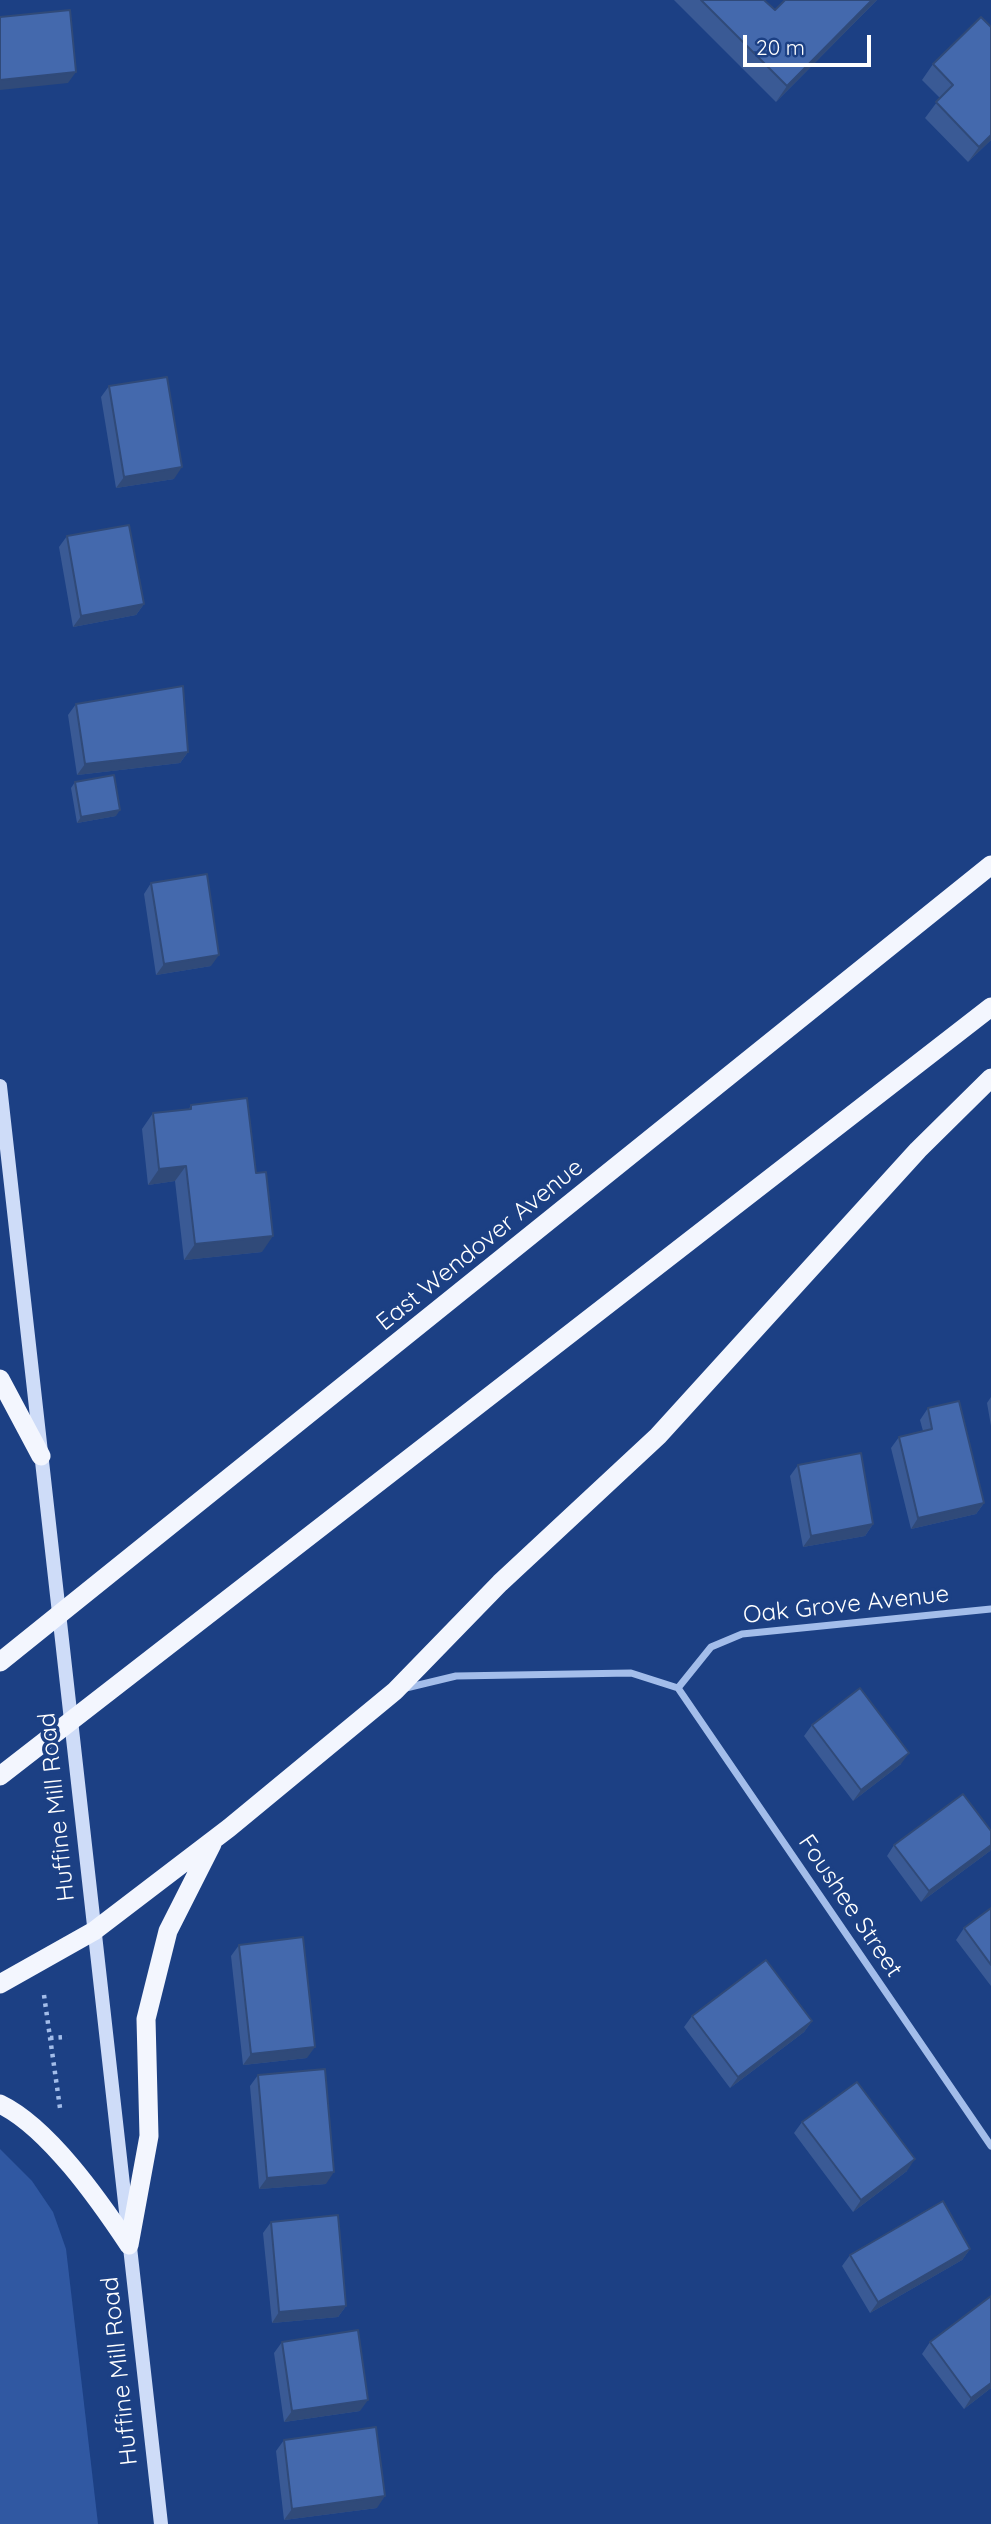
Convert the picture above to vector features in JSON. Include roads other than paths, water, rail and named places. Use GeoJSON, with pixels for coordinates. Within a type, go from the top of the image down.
{"type":"FeatureCollection","features":[{"type":"Feature","properties":{"kind":"highway","name":"East Wendover Avenue"},"geometry":{"type":"LineString","coordinates":[[0,1662],[991,865]]}},
{"type":"Feature","properties":{"kind":"highway"},"geometry":{"type":"LineString","coordinates":[[0,1776],[991,1007]]}},
{"type":"Feature","properties":{"kind":"highway"},"geometry":{"type":"LineString","coordinates":[[0,1984],[94,1931],[214,1840],[395,1691],[500,1583],[658,1436],[918,1150],[991,1078]]}},
{"type":"Feature","properties":{"kind":"highway"},"geometry":{"type":"LineString","coordinates":[[0,1379],[41,1456]]}},
{"type":"Feature","properties":{"kind":"highway"},"geometry":{"type":"LineString","coordinates":[[129,2245],[149,2136],[146,2019],[168,1931],[214,1840]]}},
{"type":"Feature","properties":{"kind":"highway"},"geometry":{"type":"LineString","coordinates":[[0,2104],[18,2112],[56,2151],[93,2192],[129,2245]]}},
{"type":"Feature","properties":{"kind":"main road","name":"Huffine Mill Road"},"geometry":{"type":"LineString","coordinates":[[0,1086],[161,2524]]}},
{"type":"Feature","properties":{"kind":"street","name":"Oak Grove Avenue"},"geometry":{"type":"LineString","coordinates":[[678,1688],[711,1647],[742,1634],[991,1609]]}},
{"type":"Feature","properties":{"kind":"street"},"geometry":{"type":"LineString","coordinates":[[395,1691],[456,1676],[631,1673],[678,1688]]}},
{"type":"Feature","properties":{"kind":"street","name":"Foushee Street"},"geometry":{"type":"LineString","coordinates":[[678,1688],[991,2146]]}}]}
